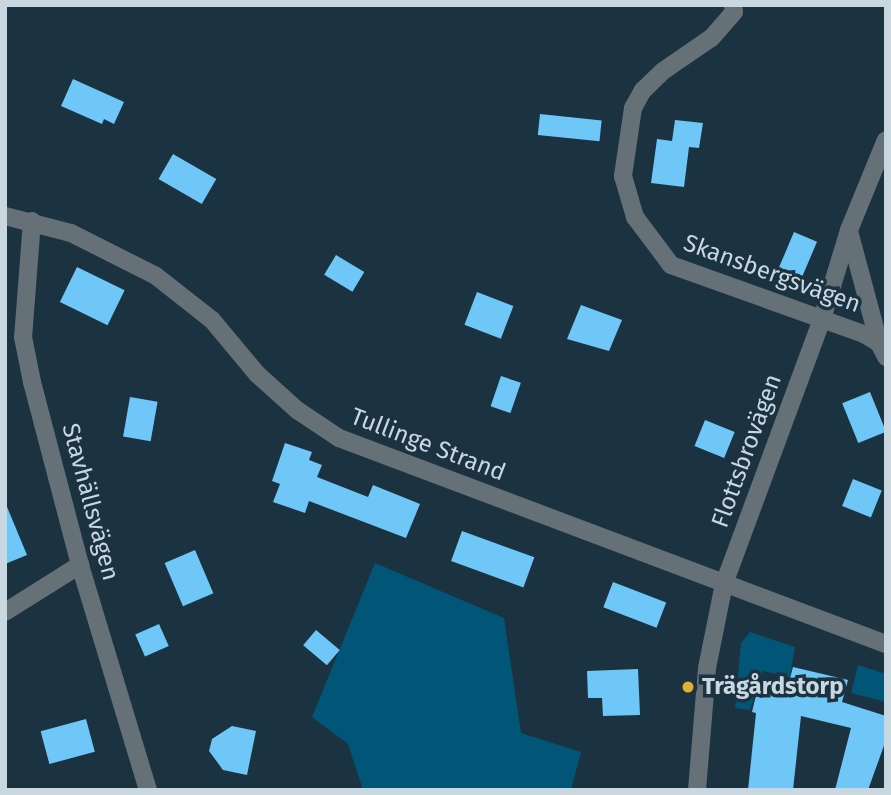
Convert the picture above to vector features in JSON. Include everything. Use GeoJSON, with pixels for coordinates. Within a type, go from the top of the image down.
{"type":"FeatureCollection","features":[{"type":"Feature","properties":{"kind":"street","name":"Skansbergsvägen"},"geometry":{"type":"LineString","coordinates":[[733,5],[734,12],[711,38],[642,90],[634,108],[623,176],[629,201],[654,248],[671,265],[822,319],[882,350]]}},
{"type":"Feature","properties":{"kind":"street","name":"Flottsbrovägen"},"geometry":{"type":"LineString","coordinates":[[697,790],[707,668],[724,584],[822,319],[849,230],[886,140]]}},
{"type":"Feature","properties":{"kind":"street","name":"Tullinge Strand"},"geometry":{"type":"LineString","coordinates":[[5,216],[32,221],[115,251],[177,291],[212,320],[267,383],[339,438],[886,644]]}},
{"type":"Feature","properties":{"kind":"street","name":"Stavhällsvägen"},"geometry":{"type":"LineString","coordinates":[[32,221],[23,337],[80,565],[148,790]]}},
{"type":"Feature","properties":{"kind":"street","name":"Skansbergsvägen"},"geometry":{"type":"LineString","coordinates":[[849,230],[882,350]]}},
{"type":"Feature","properties":{"kind":"street"},"geometry":{"type":"LineString","coordinates":[[5,612],[80,565]]}},
{"type":"Feature","properties":{"kind":"shaded area"},"geometry":{"type":"Polygon","coordinates":[[[375,563],[504,618],[521,733],[581,752],[571,790],[363,790],[348,744],[312,717],[375,563]]]}},
{"type":"Feature","properties":{"kind":"shaded area"},"geometry":{"type":"Polygon","coordinates":[[[750,632],[795,647],[790,677],[763,671],[750,710],[735,708],[741,643],[750,632]]]}},
{"type":"Feature","properties":{"kind":"shaded area"},"geometry":{"type":"Polygon","coordinates":[[[858,665],[886,674],[886,702],[851,693],[858,665]]]}},
{"type":"Feature","properties":{"kind":"building"},"geometry":{"type":"Polygon","coordinates":[[[73,79],[124,102],[114,124],[104,119],[102,124],[61,106],[73,79]]]}},
{"type":"Feature","properties":{"kind":"building"},"geometry":{"type":"Polygon","coordinates":[[[540,114],[602,120],[599,141],[538,135],[540,114]]]}},
{"type":"Feature","properties":{"kind":"building"},"geometry":{"type":"Polygon","coordinates":[[[675,120],[703,123],[699,148],[689,147],[684,187],[651,183],[657,139],[672,141],[675,120]]]}},
{"type":"Feature","properties":{"kind":"building"},"geometry":{"type":"Polygon","coordinates":[[[173,154],[216,179],[202,204],[158,179],[173,154]]]}},
{"type":"Feature","properties":{"kind":"building"},"geometry":{"type":"Polygon","coordinates":[[[794,232],[817,242],[800,281],[777,272],[794,232]]]}},
{"type":"Feature","properties":{"kind":"building"},"geometry":{"type":"Polygon","coordinates":[[[336,255],[364,272],[352,292],[324,275],[336,255]]]}},
{"type":"Feature","properties":{"kind":"building"},"geometry":{"type":"Polygon","coordinates":[[[77,267],[125,290],[108,325],[60,302],[77,267]]]}},
{"type":"Feature","properties":{"kind":"building"},"geometry":{"type":"Polygon","coordinates":[[[477,292],[513,306],[501,339],[464,325],[477,292]]]}},
{"type":"Feature","properties":{"kind":"building"},"geometry":{"type":"Polygon","coordinates":[[[581,305],[622,320],[609,351],[567,339],[581,305]]]}},
{"type":"Feature","properties":{"kind":"building"},"geometry":{"type":"Polygon","coordinates":[[[501,376],[521,383],[510,413],[491,406],[501,376]]]}},
{"type":"Feature","properties":{"kind":"building"},"geometry":{"type":"Polygon","coordinates":[[[870,392],[886,432],[858,443],[842,403],[870,392]]]}},
{"type":"Feature","properties":{"kind":"building"},"geometry":{"type":"Polygon","coordinates":[[[130,397],[158,402],[151,441],[123,436],[130,397]]]}},
{"type":"Feature","properties":{"kind":"building"},"geometry":{"type":"Polygon","coordinates":[[[705,420],[735,432],[724,458],[695,446],[705,420]]]}},
{"type":"Feature","properties":{"kind":"building"},"geometry":{"type":"Polygon","coordinates":[[[285,443],[312,452],[309,460],[322,465],[317,477],[368,497],[373,485],[420,504],[406,538],[309,501],[305,513],[273,502],[280,484],[272,481],[285,443]]]}},
{"type":"Feature","properties":{"kind":"building"},"geometry":{"type":"Polygon","coordinates":[[[853,479],[882,491],[871,518],[842,506],[853,479]]]}},
{"type":"Feature","properties":{"kind":"building"},"geometry":{"type":"Polygon","coordinates":[[[5,502],[27,555],[5,564],[5,502]]]}},
{"type":"Feature","properties":{"kind":"building"},"geometry":{"type":"Polygon","coordinates":[[[462,531],[534,557],[523,587],[451,561],[462,531]]]}},
{"type":"Feature","properties":{"kind":"building"},"geometry":{"type":"Polygon","coordinates":[[[195,550],[213,593],[183,606],[165,563],[195,550]]]}},
{"type":"Feature","properties":{"kind":"building"},"geometry":{"type":"Polygon","coordinates":[[[613,582],[666,602],[657,628],[603,607],[613,582]]]}},
{"type":"Feature","properties":{"kind":"building"},"geometry":{"type":"Polygon","coordinates":[[[159,624],[169,646],[145,657],[135,635],[159,624]]]}},
{"type":"Feature","properties":{"kind":"building"},"geometry":{"type":"Polygon","coordinates":[[[316,630],[340,650],[327,665],[303,645],[316,630]]]}},
{"type":"Feature","properties":{"kind":"building"},"geometry":{"type":"Polygon","coordinates":[[[793,667],[848,680],[842,702],[886,716],[886,740],[868,790],[835,790],[851,728],[801,716],[793,790],[748,790],[756,713],[752,712],[760,679],[788,686],[793,667]]]}},
{"type":"Feature","properties":{"kind":"building"},"geometry":{"type":"Polygon","coordinates":[[[638,669],[640,715],[603,716],[602,698],[588,698],[587,671],[638,669]]]}},
{"type":"Feature","properties":{"kind":"building"},"geometry":{"type":"Polygon","coordinates":[[[86,719],[95,752],[49,764],[41,731],[86,719]]]}},
{"type":"Feature","properties":{"kind":"building"},"geometry":{"type":"Polygon","coordinates":[[[232,726],[256,731],[247,775],[223,770],[209,751],[212,739],[232,726]]]}},
{"type":"Feature","properties":{"kind":"place","name":"Trägårdstorp"},"geometry":{"type":"Point","coordinates":[688,687]}}]}
